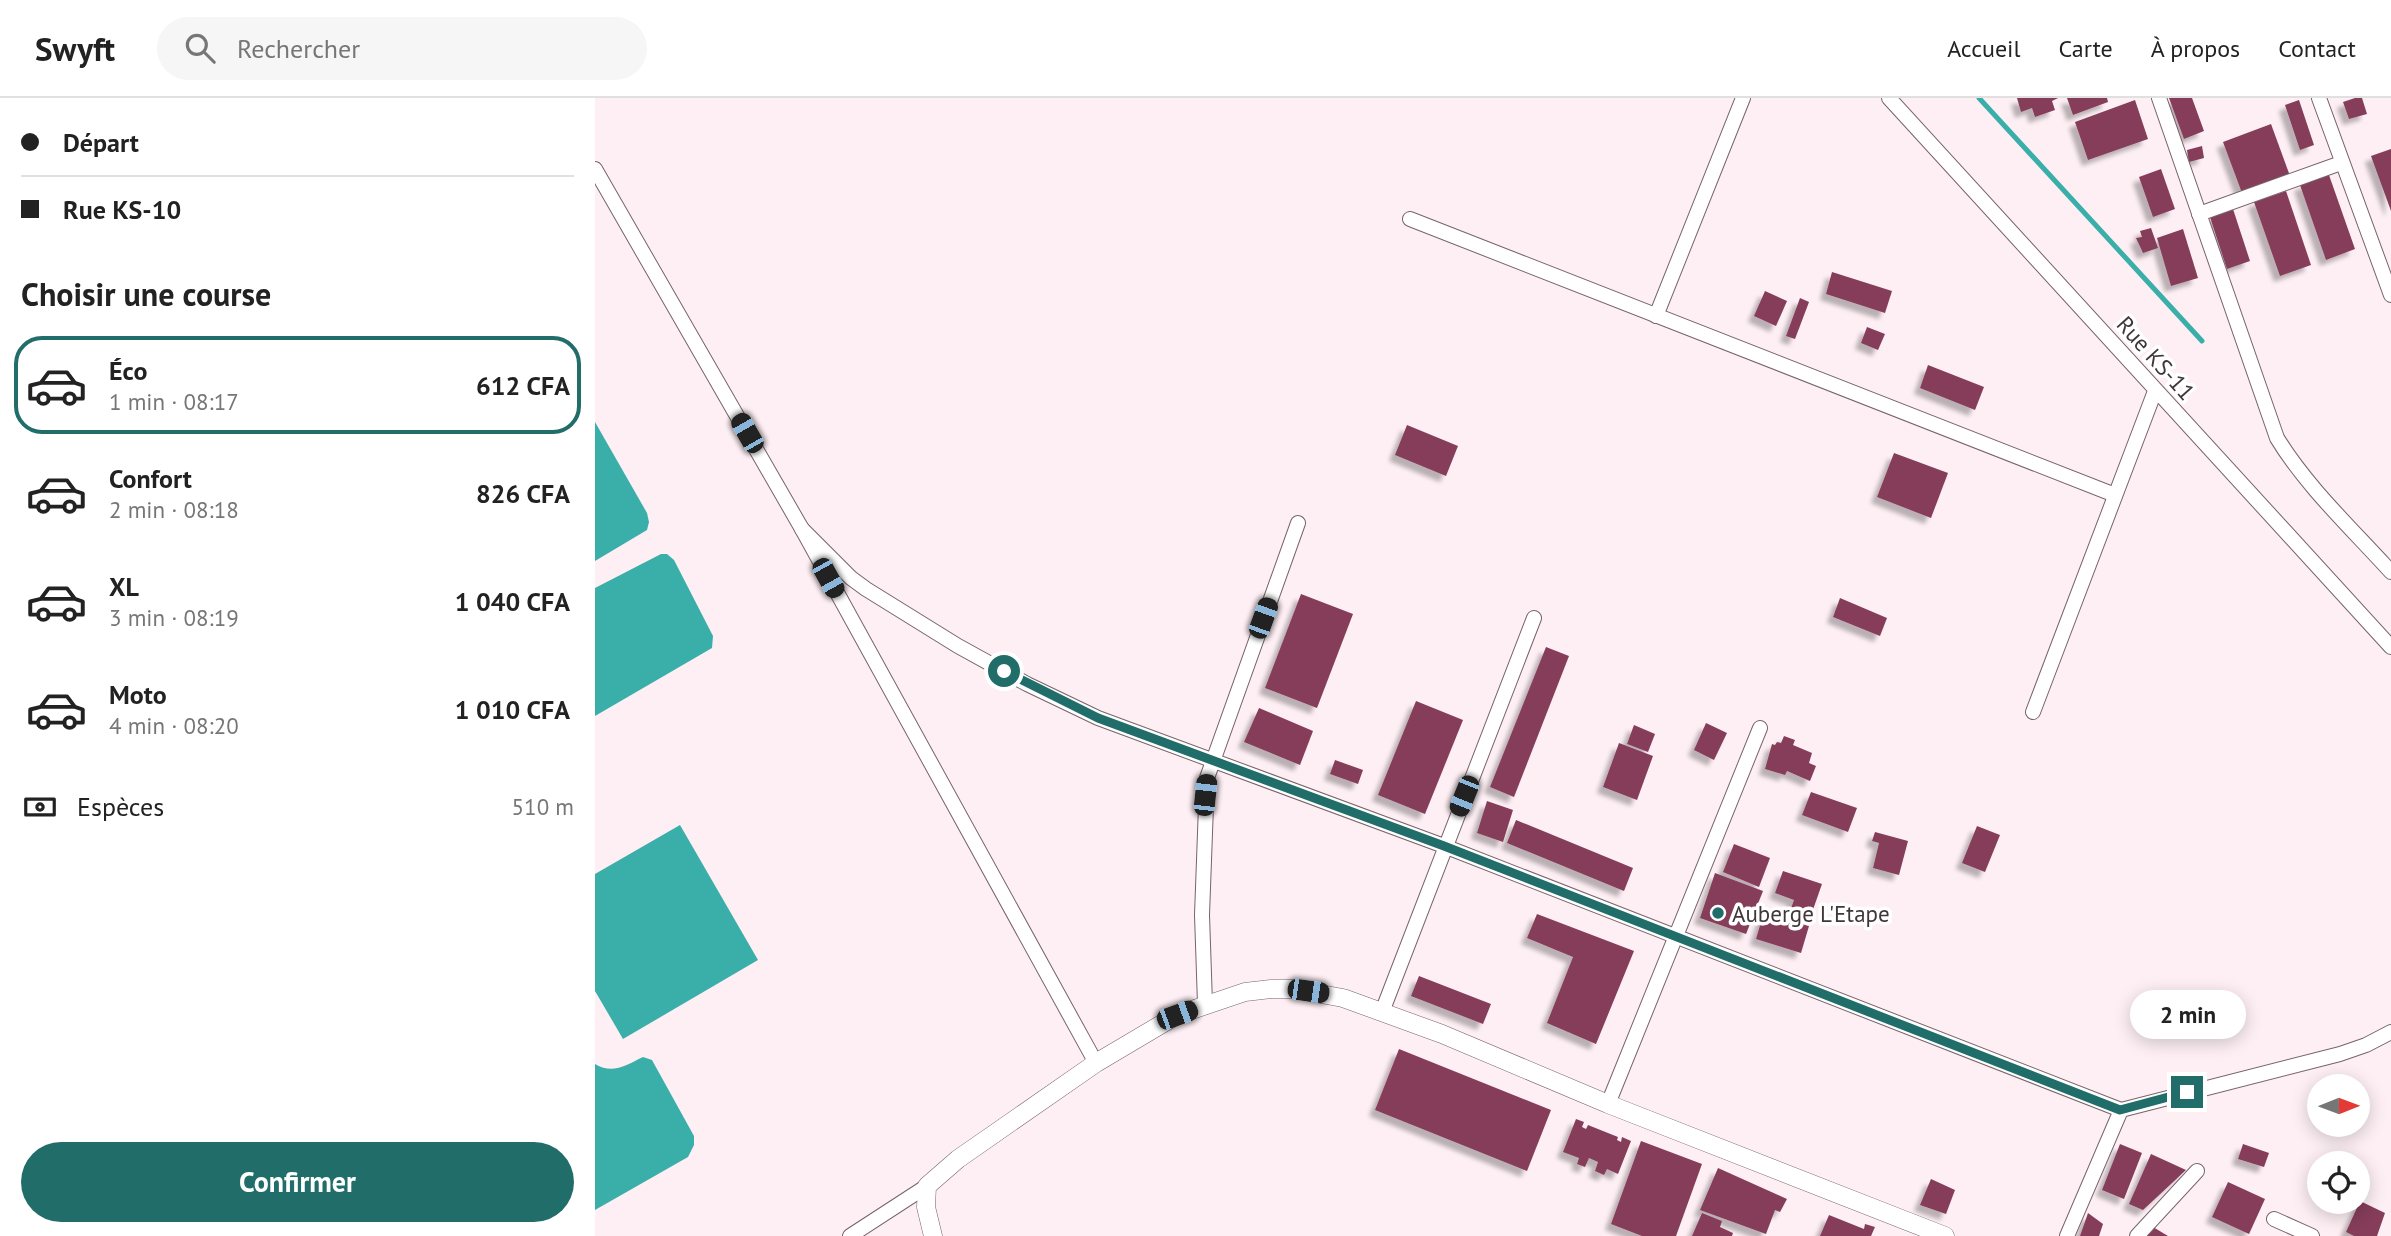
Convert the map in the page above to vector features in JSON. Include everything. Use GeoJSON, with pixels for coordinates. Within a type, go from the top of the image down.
{"type":"FeatureCollection","features":[{"type":"Feature","properties":{"kind":"street"},"geometry":{"type":"LineString","coordinates":[[1656,316],[1743,98]]}},
{"type":"Feature","properties":{"kind":"street","name":"Rue KS-11"},"geometry":{"type":"LineString","coordinates":[[1889,98],[2391,647]]}},
{"type":"Feature","properties":{"kind":"street"},"geometry":{"type":"LineString","coordinates":[[2159,98],[2277,438],[2306,478],[2391,572]]}},
{"type":"Feature","properties":{"kind":"street"},"geometry":{"type":"LineString","coordinates":[[2319,98],[2341,163],[2385,257],[2391,295]]}},
{"type":"Feature","properties":{"kind":"street"},"geometry":{"type":"LineString","coordinates":[[2199,214],[2341,163]]}},
{"type":"Feature","properties":{"kind":"street"},"geometry":{"type":"LineString","coordinates":[[595,169],[801,529],[1096,1063]]}},
{"type":"Feature","properties":{"kind":"street"},"geometry":{"type":"LineString","coordinates":[[1409,219],[2115,495]]}},
{"type":"Feature","properties":{"kind":"street"},"geometry":{"type":"LineString","coordinates":[[2033,712],[2155,391]]}},
{"type":"Feature","properties":{"kind":"street"},"geometry":{"type":"LineString","coordinates":[[1205,1004],[1202,888],[1205,795],[1212,762],[1298,523]]}},
{"type":"Feature","properties":{"kind":"street"},"geometry":{"type":"LineString","coordinates":[[801,529],[866,589],[958,646],[1027,684],[1098,718],[1444,846],[2120,1110],[2340,1054],[2391,1032]]}},
{"type":"Feature","properties":{"kind":"street"},"geometry":{"type":"LineString","coordinates":[[1382,1012],[1534,618]]}},
{"type":"Feature","properties":{"kind":"street"},"geometry":{"type":"LineString","coordinates":[[1608,1104],[1760,727]]}},
{"type":"Feature","properties":{"kind":"street"},"geometry":{"type":"LineString","coordinates":[[850,1236],[927,1186],[958,1159],[1096,1063],[1177,1015],[1259,989],[1293,989],[1343,998],[1382,1012],[1945,1236]]}},
{"type":"Feature","properties":{"kind":"street"},"geometry":{"type":"LineString","coordinates":[[2067,1236],[2120,1110]]}},
{"type":"Feature","properties":{"kind":"street"},"geometry":{"type":"LineString","coordinates":[[2137,1236],[2197,1171]]}},
{"type":"Feature","properties":{"kind":"street"},"geometry":{"type":"LineString","coordinates":[[927,1186],[926,1207],[933,1236]]}},
{"type":"Feature","properties":{"kind":"street"},"geometry":{"type":"LineString","coordinates":[[2274,1219],[2312,1236]]}},
{"type":"Feature","properties":{"kind":"water"},"geometry":{"type":"Polygon","coordinates":[[[595,422],[647,513],[649,522],[647,530],[595,561],[595,422]]]}},
{"type":"Feature","properties":{"kind":"water"},"geometry":{"type":"Polygon","coordinates":[[[661,554],[667,554],[674,560],[713,636],[712,648],[595,716],[595,588],[661,554]]]}},
{"type":"Feature","properties":{"kind":"water"},"geometry":{"type":"Polygon","coordinates":[[[680,825],[758,960],[623,1039],[595,991],[595,874],[680,825]]]}},
{"type":"Feature","properties":{"kind":"water"},"geometry":{"type":"Polygon","coordinates":[[[643,1057],[652,1060],[694,1136],[694,1145],[688,1157],[595,1210],[595,1064],[614,1069],[643,1057]]]}},
{"type":"Feature","properties":{"kind":"building"},"geometry":{"type":"Polygon","coordinates":[[[2017,98],[2058,98],[2052,101],[2055,110],[2035,117],[2032,108],[2021,112],[2017,98]]]}},
{"type":"Feature","properties":{"kind":"building"},"geometry":{"type":"Polygon","coordinates":[[[2067,98],[2107,98],[2108,102],[2073,115],[2067,98]]]}},
{"type":"Feature","properties":{"kind":"building"},"geometry":{"type":"Polygon","coordinates":[[[2169,98],[2192,98],[2204,131],[2184,139],[2169,98]]]}},
{"type":"Feature","properties":{"kind":"building"},"geometry":{"type":"Polygon","coordinates":[[[2362,98],[2367,114],[2349,119],[2343,102],[2362,98]]]}},
{"type":"Feature","properties":{"kind":"building"},"geometry":{"type":"Polygon","coordinates":[[[2135,100],[2148,139],[2088,160],[2075,122],[2135,100]]]}},
{"type":"Feature","properties":{"kind":"building"},"geometry":{"type":"Polygon","coordinates":[[[2299,100],[2314,145],[2300,150],[2285,105],[2299,100]]]}},
{"type":"Feature","properties":{"kind":"building"},"geometry":{"type":"Polygon","coordinates":[[[2271,124],[2290,176],[2242,193],[2223,142],[2271,124]]]}},
{"type":"Feature","properties":{"kind":"building"},"geometry":{"type":"Polygon","coordinates":[[[2202,146],[2204,158],[2189,162],[2187,150],[2202,146]]]}},
{"type":"Feature","properties":{"kind":"building"},"geometry":{"type":"Polygon","coordinates":[[[2391,149],[2391,211],[2371,156],[2391,149]]]}},
{"type":"Feature","properties":{"kind":"building"},"geometry":{"type":"Polygon","coordinates":[[[2161,169],[2175,209],[2153,217],[2139,177],[2161,169]]]}},
{"type":"Feature","properties":{"kind":"building"},"geometry":{"type":"Polygon","coordinates":[[[2329,175],[2355,249],[2326,260],[2300,185],[2329,175]]]}},
{"type":"Feature","properties":{"kind":"building"},"geometry":{"type":"Polygon","coordinates":[[[2286,191],[2311,265],[2280,276],[2254,202],[2286,191]]]}},
{"type":"Feature","properties":{"kind":"building"},"geometry":{"type":"Polygon","coordinates":[[[2233,209],[2250,261],[2227,269],[2210,217],[2233,209]]]}},
{"type":"Feature","properties":{"kind":"building"},"geometry":{"type":"Polygon","coordinates":[[[2151,228],[2158,248],[2143,253],[2136,238],[2142,237],[2140,231],[2151,228]]]}},
{"type":"Feature","properties":{"kind":"building"},"geometry":{"type":"Polygon","coordinates":[[[2183,229],[2198,278],[2171,286],[2157,238],[2183,229]]]}},
{"type":"Feature","properties":{"kind":"building"},"geometry":{"type":"Polygon","coordinates":[[[1832,272],[1892,291],[1885,313],[1826,294],[1832,272]]]}},
{"type":"Feature","properties":{"kind":"building"},"geometry":{"type":"Polygon","coordinates":[[[1765,291],[1787,301],[1776,326],[1754,316],[1765,291]]]}},
{"type":"Feature","properties":{"kind":"building"},"geometry":{"type":"Polygon","coordinates":[[[1800,298],[1809,302],[1795,339],[1786,336],[1800,298]]]}},
{"type":"Feature","properties":{"kind":"building"},"geometry":{"type":"Polygon","coordinates":[[[1867,327],[1885,334],[1878,350],[1861,343],[1867,327]]]}},
{"type":"Feature","properties":{"kind":"building"},"geometry":{"type":"Polygon","coordinates":[[[1928,365],[1984,387],[1975,410],[1920,388],[1928,365]]]}},
{"type":"Feature","properties":{"kind":"building"},"geometry":{"type":"Polygon","coordinates":[[[1407,425],[1458,446],[1446,476],[1395,455],[1407,425]]]}},
{"type":"Feature","properties":{"kind":"building"},"geometry":{"type":"Polygon","coordinates":[[[1894,453],[1948,473],[1931,518],[1877,497],[1894,453]]]}},
{"type":"Feature","properties":{"kind":"building"},"geometry":{"type":"Polygon","coordinates":[[[1301,594],[1353,614],[1317,708],[1265,688],[1301,594]]]}},
{"type":"Feature","properties":{"kind":"building"},"geometry":{"type":"Polygon","coordinates":[[[1840,598],[1887,618],[1880,636],[1833,617],[1840,598]]]}},
{"type":"Feature","properties":{"kind":"building"},"geometry":{"type":"Polygon","coordinates":[[[1546,647],[1569,656],[1514,797],[1490,787],[1546,647]]]}},
{"type":"Feature","properties":{"kind":"building"},"geometry":{"type":"Polygon","coordinates":[[[1416,701],[1463,720],[1425,814],[1378,795],[1416,701]]]}},
{"type":"Feature","properties":{"kind":"building"},"geometry":{"type":"Polygon","coordinates":[[[1259,708],[1313,731],[1300,765],[1244,742],[1259,708]]]}},
{"type":"Feature","properties":{"kind":"building"},"geometry":{"type":"Polygon","coordinates":[[[1706,723],[1727,733],[1714,760],[1694,750],[1706,723]]]}},
{"type":"Feature","properties":{"kind":"building"},"geometry":{"type":"Polygon","coordinates":[[[1634,725],[1655,734],[1648,752],[1627,744],[1634,725]]]}},
{"type":"Feature","properties":{"kind":"building"},"geometry":{"type":"Polygon","coordinates":[[[1784,736],[1795,740],[1793,745],[1812,753],[1809,763],[1816,766],[1810,781],[1787,771],[1785,775],[1765,769],[1772,744],[1781,743],[1784,736]]]}},
{"type":"Feature","properties":{"kind":"building"},"geometry":{"type":"Polygon","coordinates":[[[1619,743],[1653,756],[1637,800],[1603,787],[1619,743]]]}},
{"type":"Feature","properties":{"kind":"building"},"geometry":{"type":"Polygon","coordinates":[[[1335,760],[1363,770],[1358,784],[1330,774],[1335,760]]]}},
{"type":"Feature","properties":{"kind":"building"},"geometry":{"type":"Polygon","coordinates":[[[1811,792],[1857,808],[1848,832],[1802,815],[1811,792]]]}},
{"type":"Feature","properties":{"kind":"building"},"geometry":{"type":"Polygon","coordinates":[[[1487,801],[1513,810],[1503,842],[1477,833],[1487,801]]]}},
{"type":"Feature","properties":{"kind":"building"},"geometry":{"type":"Polygon","coordinates":[[[1516,820],[1633,868],[1624,891],[1507,843],[1516,820]]]}},
{"type":"Feature","properties":{"kind":"building"},"geometry":{"type":"Polygon","coordinates":[[[1977,826],[2000,835],[1985,872],[1962,863],[1977,826]]]}},
{"type":"Feature","properties":{"kind":"building"},"geometry":{"type":"Polygon","coordinates":[[[1875,832],[1908,841],[1899,875],[1873,868],[1879,843],[1872,841],[1875,832]]]}},
{"type":"Feature","properties":{"kind":"building"},"geometry":{"type":"Polygon","coordinates":[[[1734,844],[1770,858],[1759,887],[1723,872],[1734,844]]]}},
{"type":"Feature","properties":{"kind":"building"},"geometry":{"type":"Polygon","coordinates":[[[1783,871],[1822,884],[1809,921],[1789,914],[1794,900],[1775,893],[1783,871]]]}},
{"type":"Feature","properties":{"kind":"building"},"geometry":{"type":"Polygon","coordinates":[[[1715,873],[1763,891],[1746,934],[1700,918],[1715,873]]]}},
{"type":"Feature","properties":{"kind":"building"},"geometry":{"type":"Polygon","coordinates":[[[1764,912],[1809,926],[1801,953],[1756,939],[1764,912]]]}},
{"type":"Feature","properties":{"kind":"building"},"geometry":{"type":"Polygon","coordinates":[[[1537,914],[1634,951],[1596,1044],[1547,1023],[1573,957],[1527,938],[1537,914]]]}},
{"type":"Feature","properties":{"kind":"building"},"geometry":{"type":"Polygon","coordinates":[[[1419,976],[1491,1004],[1483,1024],[1411,996],[1419,976]]]}},
{"type":"Feature","properties":{"kind":"building"},"geometry":{"type":"Polygon","coordinates":[[[1399,1049],[1551,1110],[1527,1171],[1375,1110],[1399,1049]]]}},
{"type":"Feature","properties":{"kind":"building"},"geometry":{"type":"Polygon","coordinates":[[[1576,1119],[1584,1122],[1582,1127],[1586,1129],[1588,1125],[1618,1137],[1617,1140],[1621,1142],[1622,1137],[1631,1141],[1618,1174],[1607,1169],[1604,1175],[1595,1171],[1598,1162],[1589,1158],[1585,1167],[1577,1164],[1579,1158],[1563,1152],[1576,1119]]]}},
{"type":"Feature","properties":{"kind":"building"},"geometry":{"type":"Polygon","coordinates":[[[1641,1141],[1702,1164],[1676,1236],[1642,1236],[1611,1224],[1641,1141]]]}},
{"type":"Feature","properties":{"kind":"building"},"geometry":{"type":"Polygon","coordinates":[[[2120,1144],[2142,1153],[2124,1199],[2102,1190],[2120,1144]]]}},
{"type":"Feature","properties":{"kind":"building"},"geometry":{"type":"Polygon","coordinates":[[[2243,1144],[2269,1153],[2264,1167],[2238,1159],[2243,1144]]]}},
{"type":"Feature","properties":{"kind":"building"},"geometry":{"type":"Polygon","coordinates":[[[2151,1154],[2186,1170],[2143,1210],[2129,1204],[2151,1154]]]}},
{"type":"Feature","properties":{"kind":"building"},"geometry":{"type":"Polygon","coordinates":[[[1718,1168],[1787,1199],[1780,1212],[1775,1210],[1766,1234],[1700,1210],[1718,1168]]]}},
{"type":"Feature","properties":{"kind":"building"},"geometry":{"type":"Polygon","coordinates":[[[1931,1179],[1955,1190],[1946,1214],[1920,1205],[1931,1179]]]}},
{"type":"Feature","properties":{"kind":"building"},"geometry":{"type":"Polygon","coordinates":[[[2228,1182],[2265,1199],[2249,1234],[2212,1217],[2228,1182]]]}},
{"type":"Feature","properties":{"kind":"building"},"geometry":{"type":"Polygon","coordinates":[[[2370,1206],[2385,1213],[2377,1236],[2354,1236],[2346,1232],[2354,1214],[2370,1214],[2370,1206]]]}},
{"type":"Feature","properties":{"kind":"building"},"geometry":{"type":"Polygon","coordinates":[[[1702,1213],[1722,1221],[1720,1227],[1733,1233],[1732,1236],[1692,1236],[1702,1213]]]}},
{"type":"Feature","properties":{"kind":"building"},"geometry":{"type":"Polygon","coordinates":[[[2088,1213],[2103,1224],[2099,1236],[2080,1236],[2088,1213]]]}},
{"type":"Feature","properties":{"kind":"building"},"geometry":{"type":"Polygon","coordinates":[[[1829,1215],[1864,1229],[1865,1224],[1875,1227],[1871,1236],[1820,1236],[1829,1215]]]}},
{"type":"Feature","properties":{"kind":"building"},"geometry":{"type":"Polygon","coordinates":[[[2153,1227],[2168,1236],[2147,1236],[2153,1227]]]}},
{"type":"Feature","properties":{"kind":"waterway"},"geometry":{"type":"LineString","coordinates":[[1979,98],[2202,341]]}},
{"type":"Feature","properties":{"kind":"place","name":"Auberge L'Etape"},"geometry":{"type":"Point","coordinates":[1718,913]}},
{"type":"Feature","properties":{"kind":"route"},"geometry":{"type":"LineString","coordinates":[[1004,671],[1098,718],[1444,846],[2120,1110],[2187,1092]]}}]}
